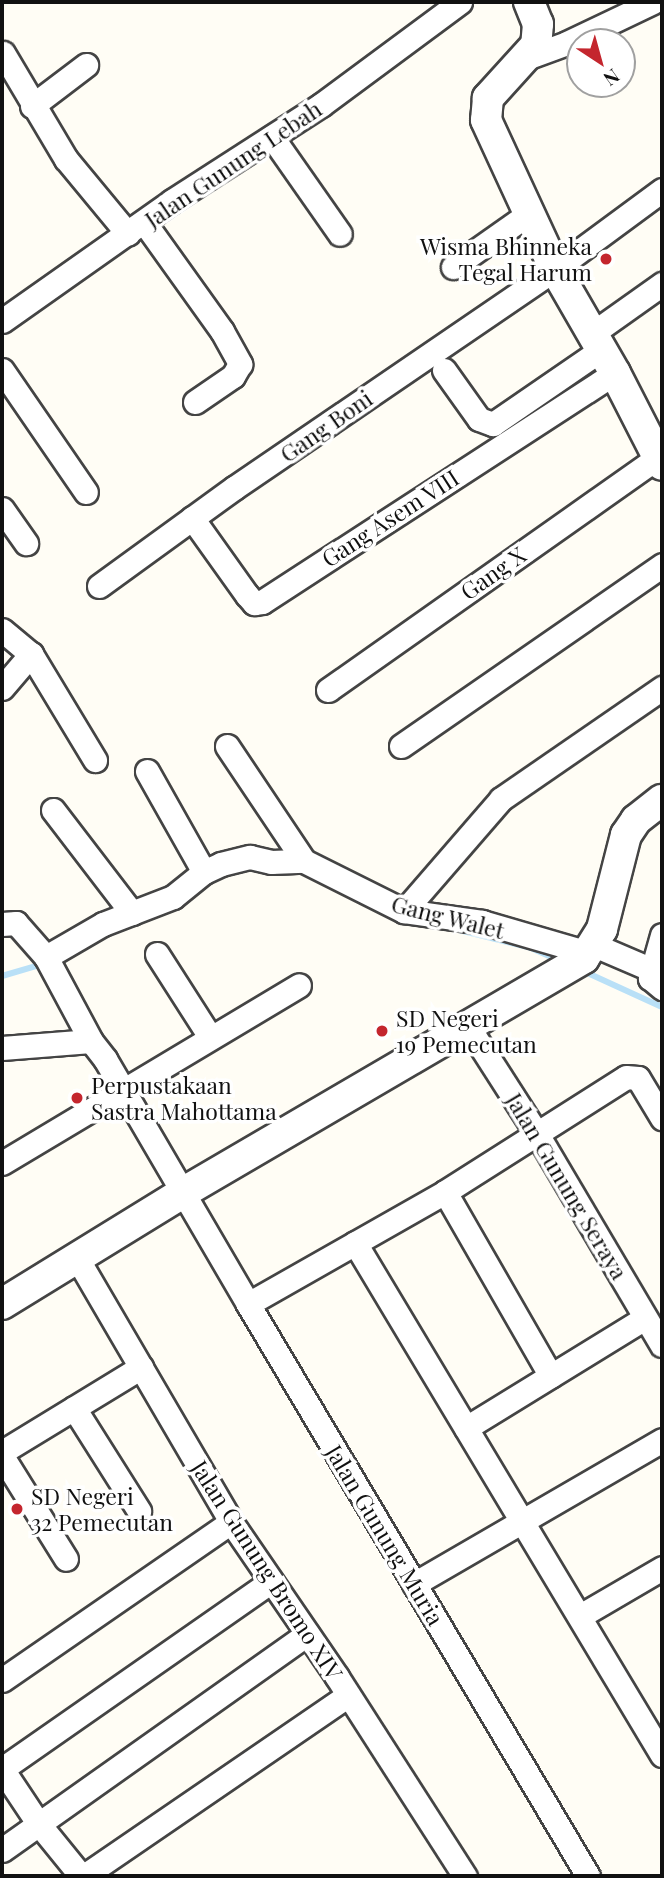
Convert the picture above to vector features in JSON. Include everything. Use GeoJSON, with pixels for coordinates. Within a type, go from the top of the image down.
{"type":"FeatureCollection","features":[{"type":"Feature","properties":{"kind":"street","name":"Jalan Gunung Lebah"},"geometry":{"type":"LineString","coordinates":[[2,321],[321,105],[460,2]]}},
{"type":"Feature","properties":{"kind":"street"},"geometry":{"type":"LineString","coordinates":[[529,2],[535,13],[539,35],[528,57],[492,92],[485,109],[486,120],[555,270],[657,447]]}},
{"type":"Feature","properties":{"kind":"street"},"geometry":{"type":"LineString","coordinates":[[528,57],[567,43],[653,2]]}},
{"type":"Feature","properties":{"kind":"street"},"geometry":{"type":"LineString","coordinates":[[3,53],[65,159],[136,228],[222,331],[240,364],[233,376],[195,402]]}},
{"type":"Feature","properties":{"kind":"street"},"geometry":{"type":"LineString","coordinates":[[33,106],[86,65]]}},
{"type":"Feature","properties":{"kind":"street"},"geometry":{"type":"LineString","coordinates":[[272,137],[340,234]]}},
{"type":"Feature","properties":{"kind":"street","name":"Gang Boni"},"geometry":{"type":"LineString","coordinates":[[99,586],[192,518],[555,270],[662,190]]}},
{"type":"Feature","properties":{"kind":"street"},"geometry":{"type":"LineString","coordinates":[[453,267],[528,214]]}},
{"type":"Feature","properties":{"kind":"street"},"geometry":{"type":"LineString","coordinates":[[444,370],[479,419],[493,424],[603,352],[662,284]]}},
{"type":"Feature","properties":{"kind":"street","name":"Gang Asem VIII"},"geometry":{"type":"LineString","coordinates":[[192,518],[247,596],[254,603],[262,602],[603,352]]}},
{"type":"Feature","properties":{"kind":"street"},"geometry":{"type":"LineString","coordinates":[[2,370],[86,492]]}},
{"type":"Feature","properties":{"kind":"street","name":"Gang X"},"geometry":{"type":"LineString","coordinates":[[328,690],[657,447]]}},
{"type":"Feature","properties":{"kind":"street"},"geometry":{"type":"LineString","coordinates":[[2,509],[26,543]]}},
{"type":"Feature","properties":{"kind":"street"},"geometry":{"type":"LineString","coordinates":[[401,746],[662,565]]}},
{"type":"Feature","properties":{"kind":"street"},"geometry":{"type":"LineString","coordinates":[[2,630],[31,654],[96,760]]}},
{"type":"Feature","properties":{"kind":"street"},"geometry":{"type":"LineString","coordinates":[[2,688],[31,654]]}},
{"type":"Feature","properties":{"kind":"street"},"geometry":{"type":"LineString","coordinates":[[404,911],[501,799],[662,688]]}},
{"type":"Feature","properties":{"kind":"street"},"geometry":{"type":"LineString","coordinates":[[227,746],[304,861]]}},
{"type":"Feature","properties":{"kind":"street"},"geometry":{"type":"LineString","coordinates":[[147,771],[204,872]]}},
{"type":"Feature","properties":{"kind":"street"},"geometry":{"type":"LineString","coordinates":[[2,1304],[184,1192],[469,1028],[580,958],[608,908],[626,835],[636,820],[662,800]]}},
{"type":"Feature","properties":{"kind":"street"},"geometry":{"type":"LineString","coordinates":[[53,810],[132,913]]}},
{"type":"Feature","properties":{"kind":"street","name":"Gang Walet"},"geometry":{"type":"LineString","coordinates":[[50,964],[103,924],[173,897],[204,872],[242,858],[304,861],[404,911],[482,922],[580,958],[656,978]]}},
{"type":"Feature","properties":{"kind":"street","name":"Jalan Gunung Muria"},"geometry":{"type":"LineString","coordinates":[[4,919],[16,923],[50,964],[91,1041],[125,1091],[248,1304],[588,1876]]}},
{"type":"Feature","properties":{"kind":"street"},"geometry":{"type":"LineString","coordinates":[[656,978],[662,935]]}},
{"type":"Feature","properties":{"kind":"street"},"geometry":{"type":"LineString","coordinates":[[157,954],[210,1037]]}},
{"type":"Feature","properties":{"kind":"street"},"geometry":{"type":"LineString","coordinates":[[2,1163],[299,985]]}},
{"type":"Feature","properties":{"kind":"street","name":"Jalan Gunung Seraya"},"geometry":{"type":"LineString","coordinates":[[469,1028],[537,1134],[662,1345]]}},
{"type":"Feature","properties":{"kind":"street"},"geometry":{"type":"LineString","coordinates":[[2,1048],[91,1041]]}},
{"type":"Feature","properties":{"kind":"street"},"geometry":{"type":"LineString","coordinates":[[248,1304],[445,1192],[632,1076],[638,1079],[660,1109]]}},
{"type":"Feature","properties":{"kind":"street"},"geometry":{"type":"LineString","coordinates":[[445,1192],[551,1376]]}},
{"type":"Feature","properties":{"kind":"street"},"geometry":{"type":"LineString","coordinates":[[355,1243],[662,1755]]}},
{"type":"Feature","properties":{"kind":"street","name":"Jalan Gunung Bromo XIV"},"geometry":{"type":"LineString","coordinates":[[77,1258],[231,1522],[348,1695],[465,1876]]}},
{"type":"Feature","properties":{"kind":"street"},"geometry":{"type":"LineString","coordinates":[[466,1428],[645,1318]]}},
{"type":"Feature","properties":{"kind":"street"},"geometry":{"type":"LineString","coordinates":[[66,1559],[2,1454],[141,1367]]}},
{"type":"Feature","properties":{"kind":"street"},"geometry":{"type":"LineString","coordinates":[[75,1408],[139,1511]]}},
{"type":"Feature","properties":{"kind":"street"},"geometry":{"type":"LineString","coordinates":[[414,1584],[662,1440]]}},
{"type":"Feature","properties":{"kind":"street"},"geometry":{"type":"LineString","coordinates":[[2,1680],[231,1522]]}},
{"type":"Feature","properties":{"kind":"street"},"geometry":{"type":"LineString","coordinates":[[580,1616],[659,1577]]}},
{"type":"Feature","properties":{"kind":"street"},"geometry":{"type":"LineString","coordinates":[[270,1582],[2,1769],[38,1823],[82,1876],[348,1695]]}},
{"type":"Feature","properties":{"kind":"street"},"geometry":{"type":"LineString","coordinates":[[2,1850],[307,1634]]}},
{"type":"Feature","properties":{"kind":"waterway"},"geometry":{"type":"LineString","coordinates":[[455,929],[531,948],[562,962]]}},
{"type":"Feature","properties":{"kind":"waterway"},"geometry":{"type":"LineString","coordinates":[[2,976],[43,964]]}},
{"type":"Feature","properties":{"kind":"waterway"},"geometry":{"type":"LineString","coordinates":[[581,970],[662,1007]]}},
{"type":"Feature","properties":{"kind":"place","name":"Wisma Bhinneka Tegal Harum"},"geometry":{"type":"Point","coordinates":[606,259]}},
{"type":"Feature","properties":{"kind":"place","name":"SD Negeri 19 Pemecutan"},"geometry":{"type":"Point","coordinates":[382,1031]}},
{"type":"Feature","properties":{"kind":"place","name":"Perpustakaan Sastra Mahottama"},"geometry":{"type":"Point","coordinates":[77,1098]}},
{"type":"Feature","properties":{"kind":"place","name":"SD Negeri 32 Pemecutan"},"geometry":{"type":"Point","coordinates":[17,1509]}}]}
